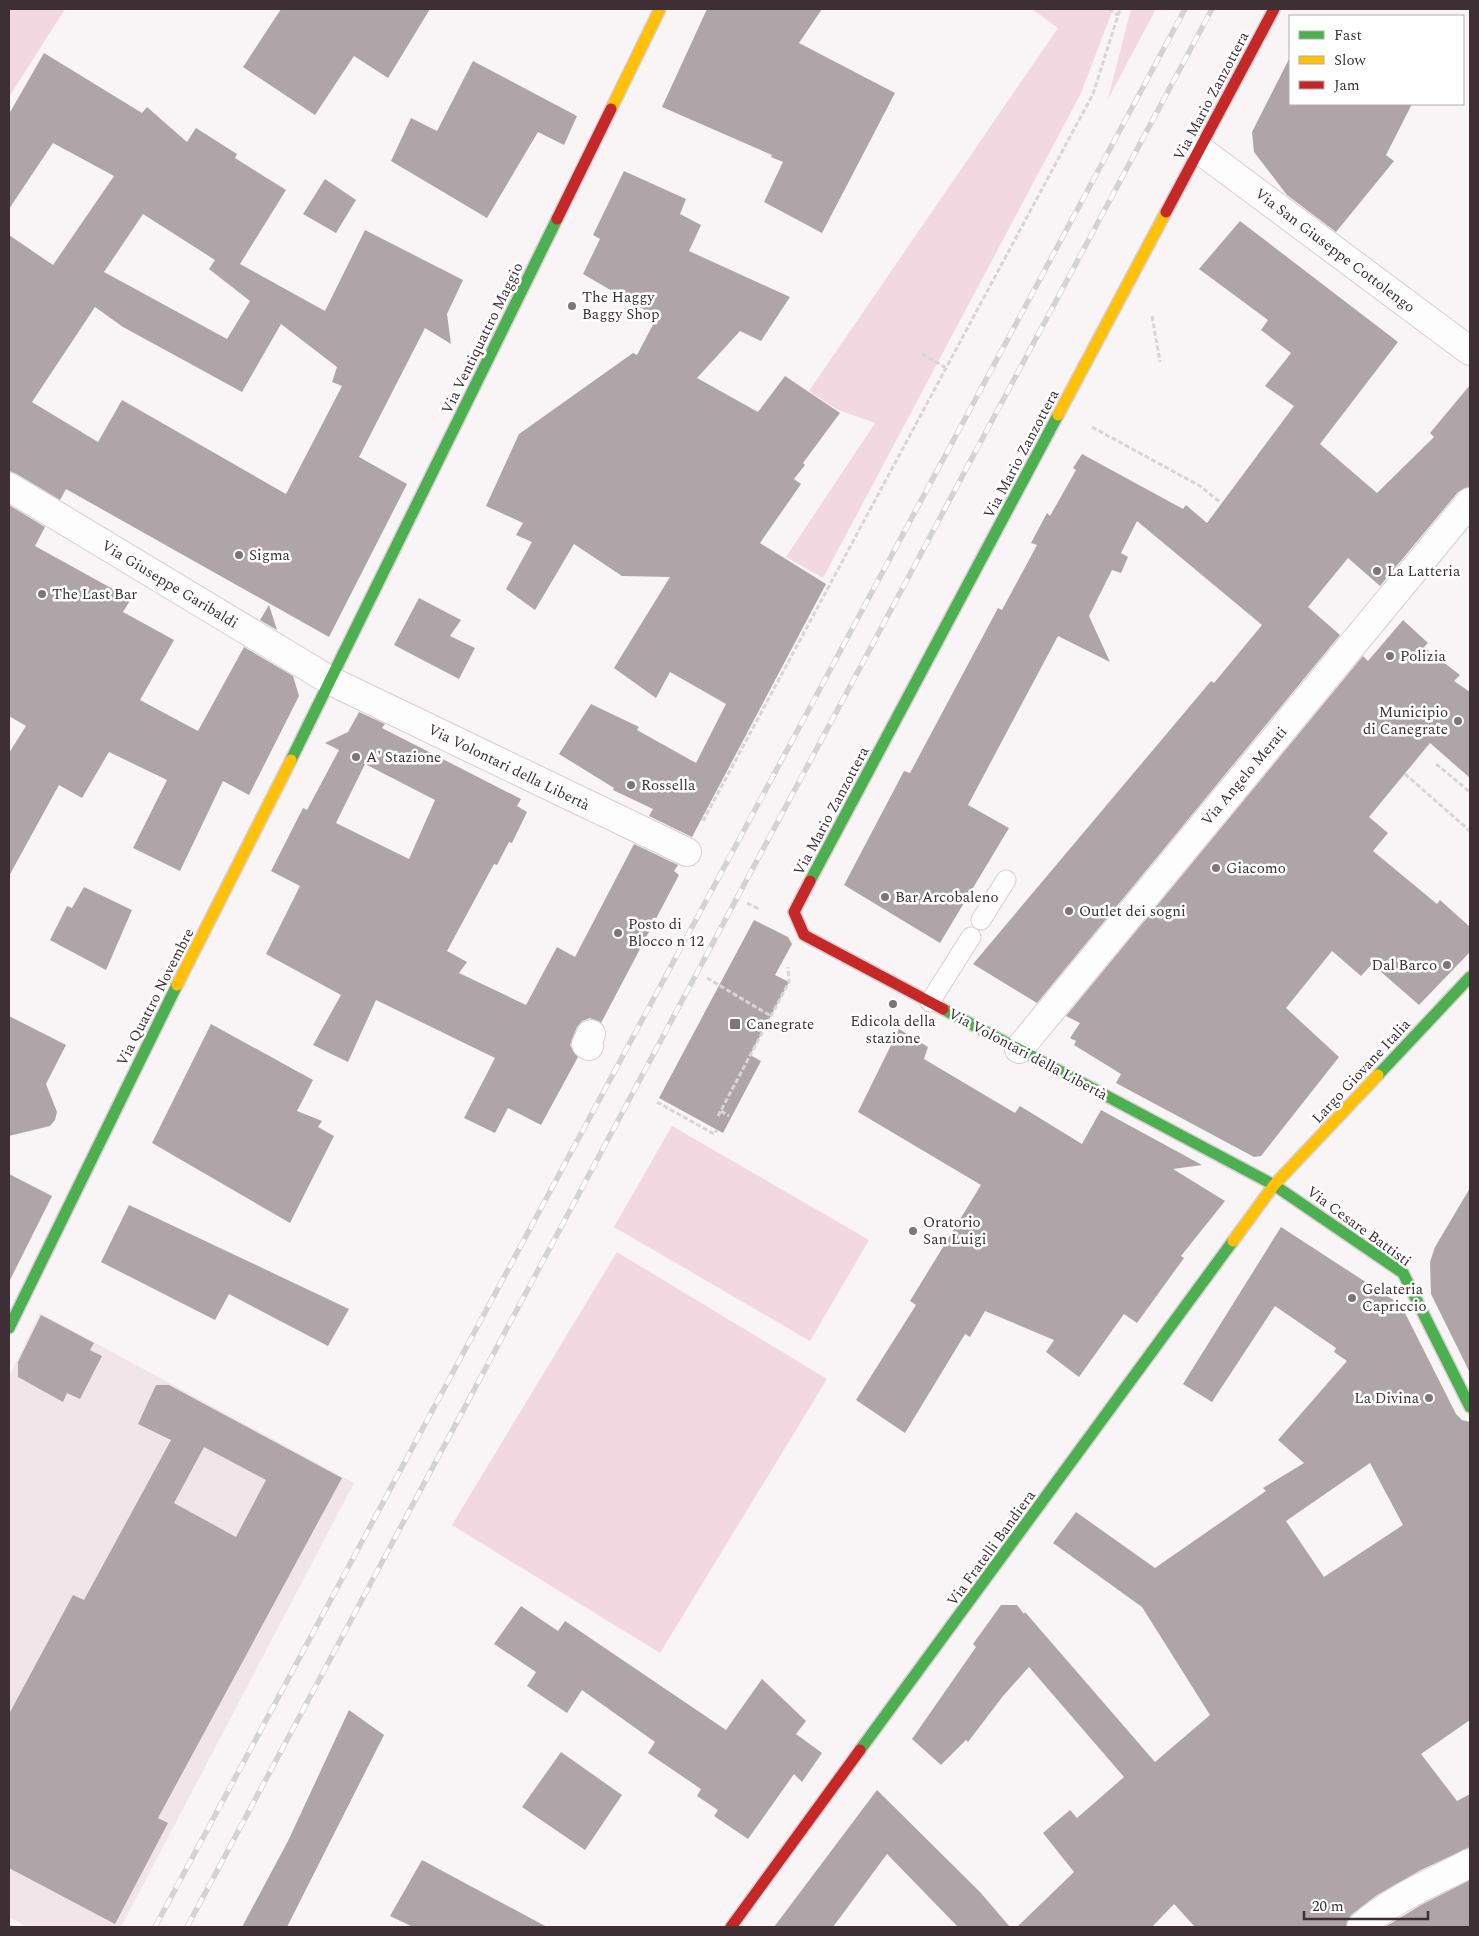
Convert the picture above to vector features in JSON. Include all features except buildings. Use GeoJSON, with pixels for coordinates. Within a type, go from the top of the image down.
{"type":"FeatureCollection","features":[{"type":"Feature","properties":{"kind":"street","name":"Via Ventiquattro Maggio"},"geometry":{"type":"LineString","coordinates":[[331,681],[660,9]]}},
{"type":"Feature","properties":{"kind":"street","name":"Via Mario Zanzottera"},"geometry":{"type":"LineString","coordinates":[[794,912],[1274,9]]}},
{"type":"Feature","properties":{"kind":"street","name":"Via San Giuseppe Cottolengo"},"geometry":{"type":"LineString","coordinates":[[1200,150],[1470,351]]}},
{"type":"Feature","properties":{"kind":"street","name":"Via Giuseppe Garibaldi"},"geometry":{"type":"LineString","coordinates":[[9,487],[331,681]]}},
{"type":"Feature","properties":{"kind":"street","name":"Via Angelo Merati"},"geometry":{"type":"LineString","coordinates":[[1019,1049],[1470,502]]}},
{"type":"Feature","properties":{"kind":"street","name":"Via Volontari della Libertà"},"geometry":{"type":"LineString","coordinates":[[331,681],[687,852]]}},
{"type":"Feature","properties":{"kind":"street","name":"Via Quattro Novembre"},"geometry":{"type":"LineString","coordinates":[[9,1328],[152,1035],[331,681]]}},
{"type":"Feature","properties":{"kind":"street","name":"Via Volontari della Libertà"},"geometry":{"type":"LineString","coordinates":[[794,912],[804,935],[1274,1186]]}},
{"type":"Feature","properties":{"kind":"street","name":"Largo Giovane Italia"},"geometry":{"type":"LineString","coordinates":[[1274,1186],[1470,977]]}},
{"type":"Feature","properties":{"kind":"street","name":"Via Cesare Battisti"},"geometry":{"type":"LineString","coordinates":[[1274,1186],[1404,1273],[1470,1407]]}},
{"type":"Feature","properties":{"kind":"street","name":"Via Fratelli Bandiera"},"geometry":{"type":"LineString","coordinates":[[731,1927],[1274,1186]]}},
{"type":"Feature","properties":{"kind":"street"},"geometry":{"type":"LineString","coordinates":[[1361,1927],[1371,1918],[1413,1893],[1470,1863]]}},
{"type":"Feature","properties":{"kind":"lane"},"geometry":{"type":"LineString","coordinates":[[981,920],[1006,880]]}},
{"type":"Feature","properties":{"kind":"lane"},"geometry":{"type":"LineString","coordinates":[[930,1002],[971,936]]}},
{"type":"Feature","properties":{"kind":"path"},"geometry":{"type":"LineString","coordinates":[[1109,9],[1118,15]]}},
{"type":"Feature","properties":{"kind":"path"},"geometry":{"type":"LineString","coordinates":[[687,852],[724,779],[1093,94],[1120,9]]}},
{"type":"Feature","properties":{"kind":"path"},"geometry":{"type":"LineString","coordinates":[[922,354],[946,368]]}},
{"type":"Feature","properties":{"kind":"path"},"geometry":{"type":"LineString","coordinates":[[1061,410],[1200,486],[1221,503]]}},
{"type":"Feature","properties":{"kind":"path"},"geometry":{"type":"LineString","coordinates":[[1436,764],[1470,792]]}},
{"type":"Feature","properties":{"kind":"path"},"geometry":{"type":"LineString","coordinates":[[1405,774],[1470,831]]}},
{"type":"Feature","properties":{"kind":"path"},"geometry":{"type":"LineString","coordinates":[[747,903],[760,910]]}},
{"type":"Feature","properties":{"kind":"path"},"geometry":{"type":"LineString","coordinates":[[718,1116],[789,982],[787,962]]}},
{"type":"Feature","properties":{"kind":"path"},"geometry":{"type":"LineString","coordinates":[[707,978],[771,1016]]}},
{"type":"Feature","properties":{"kind":"path"},"geometry":{"type":"LineString","coordinates":[[757,1016],[761,1010]]}},
{"type":"Feature","properties":{"kind":"path"},"geometry":{"type":"LineString","coordinates":[[657,1102],[714,1134],[717,1130]]}},
{"type":"Feature","properties":{"kind":"path"},"geometry":{"type":"LineString","coordinates":[[720,1111],[729,1116]]}},
{"type":"Feature","properties":{"kind":"shaded area"},"geometry":{"type":"Polygon","coordinates":[[[9,9],[65,9],[9,97],[9,9]]]}},
{"type":"Feature","properties":{"kind":"shaded area"},"geometry":{"type":"Polygon","coordinates":[[[1032,9],[1113,9],[1081,93],[823,578],[786,557],[875,423],[836,409],[809,391],[1058,28],[1032,9]]]}},
{"type":"Feature","properties":{"kind":"shaded area"},"geometry":{"type":"Polygon","coordinates":[[[1131,9],[1156,9],[1108,99],[1131,9]]]}},
{"type":"Feature","properties":{"kind":"shaded area"},"geometry":{"type":"Polygon","coordinates":[[[672,1126],[869,1240],[810,1341],[614,1227],[672,1126]]]}},
{"type":"Feature","properties":{"kind":"shaded area"},"geometry":{"type":"Polygon","coordinates":[[[617,1252],[827,1379],[660,1653],[452,1525],[617,1252]]]}},
{"type":"Feature","properties":{"kind":"shaded area"},"geometry":{"type":"Polygon","coordinates":[[[40,1313],[354,1483],[121,1927],[28,1927],[9,1917],[9,1377],[40,1313]]]}},
{"type":"Feature","properties":{"kind":"railway"},"geometry":{"type":"LineString","coordinates":[[155,1927],[1185,9]]}},
{"type":"Feature","properties":{"kind":"railway"},"geometry":{"type":"LineString","coordinates":[[187,1927],[1212,9]]}},
{"type":"Feature","properties":{"kind":"traffic: fast"},"geometry":{"type":"LineString","coordinates":[[291,760],[557,219]]}},
{"type":"Feature","properties":{"kind":"traffic: fast"},"geometry":{"type":"LineString","coordinates":[[810,881],[1058,415]]}},
{"type":"Feature","properties":{"kind":"traffic: fast"},"geometry":{"type":"LineString","coordinates":[[1378,1075],[1470,977]]}},
{"type":"Feature","properties":{"kind":"traffic: fast"},"geometry":{"type":"LineString","coordinates":[[9,1328],[177,985]]}},
{"type":"Feature","properties":{"kind":"traffic: fast"},"geometry":{"type":"LineString","coordinates":[[943,1009],[1274,1185],[1403,1273],[1470,1407]]}},
{"type":"Feature","properties":{"kind":"traffic: fast"},"geometry":{"type":"LineString","coordinates":[[860,1750],[1233,1241]]}},
{"type":"Feature","properties":{"kind":"traffic: slow"},"geometry":{"type":"LineString","coordinates":[[611,109],[660,9]]}},
{"type":"Feature","properties":{"kind":"traffic: slow"},"geometry":{"type":"LineString","coordinates":[[1058,415],[1166,212]]}},
{"type":"Feature","properties":{"kind":"traffic: slow"},"geometry":{"type":"LineString","coordinates":[[177,985],[291,760]]}},
{"type":"Feature","properties":{"kind":"traffic: slow"},"geometry":{"type":"LineString","coordinates":[[1233,1241],[1274,1185],[1378,1075]]}},
{"type":"Feature","properties":{"kind":"traffic: jam"},"geometry":{"type":"LineString","coordinates":[[1166,212],[1274,9]]}},
{"type":"Feature","properties":{"kind":"traffic: jam"},"geometry":{"type":"LineString","coordinates":[[557,219],[611,109]]}},
{"type":"Feature","properties":{"kind":"traffic: jam"},"geometry":{"type":"LineString","coordinates":[[810,881],[794,912],[804,935],[943,1009]]}},
{"type":"Feature","properties":{"kind":"traffic: jam"},"geometry":{"type":"LineString","coordinates":[[731,1927],[860,1750]]}},
{"type":"Feature","properties":{"kind":"place","name":"The Haggy Baggy Shop"},"geometry":{"type":"Point","coordinates":[572,306]}},
{"type":"Feature","properties":{"kind":"place","name":"Sigma"},"geometry":{"type":"Point","coordinates":[239,555]}},
{"type":"Feature","properties":{"kind":"place","name":"La Latteria"},"geometry":{"type":"Point","coordinates":[1377,571]}},
{"type":"Feature","properties":{"kind":"place","name":"The Last Bar"},"geometry":{"type":"Point","coordinates":[42,594]}},
{"type":"Feature","properties":{"kind":"place","name":"Polizia"},"geometry":{"type":"Point","coordinates":[1390,656]}},
{"type":"Feature","properties":{"kind":"place","name":"Municipio di Canegrate"},"geometry":{"type":"Point","coordinates":[1458,721]}},
{"type":"Feature","properties":{"kind":"place","name":"A' Stazione"},"geometry":{"type":"Point","coordinates":[356,757]}},
{"type":"Feature","properties":{"kind":"place","name":"Rossella"},"geometry":{"type":"Point","coordinates":[631,785]}},
{"type":"Feature","properties":{"kind":"place","name":"Giacomo"},"geometry":{"type":"Point","coordinates":[1216,868]}},
{"type":"Feature","properties":{"kind":"place","name":"Bar Arcobaleno"},"geometry":{"type":"Point","coordinates":[885,897]}},
{"type":"Feature","properties":{"kind":"place","name":"Outlet dei sogni"},"geometry":{"type":"Point","coordinates":[1069,911]}},
{"type":"Feature","properties":{"kind":"place","name":"Posto di Blocco n 12"},"geometry":{"type":"Point","coordinates":[618,933]}},
{"type":"Feature","properties":{"kind":"place","name":"Dal Barco"},"geometry":{"type":"Point","coordinates":[1447,965]}},
{"type":"Feature","properties":{"kind":"place","name":"Edicola della stazione"},"geometry":{"type":"Point","coordinates":[893,1004]}},
{"type":"Feature","properties":{"kind":"place","name":"Canegrate"},"geometry":{"type":"Point","coordinates":[735,1024]}},
{"type":"Feature","properties":{"kind":"place","name":"Oratorio San Luigi"},"geometry":{"type":"Point","coordinates":[913,1231]}},
{"type":"Feature","properties":{"kind":"place","name":"Gelateria Capriccio"},"geometry":{"type":"Point","coordinates":[1352,1298]}},
{"type":"Feature","properties":{"kind":"place","name":"La Divina"},"geometry":{"type":"Point","coordinates":[1429,1398]}}]}
